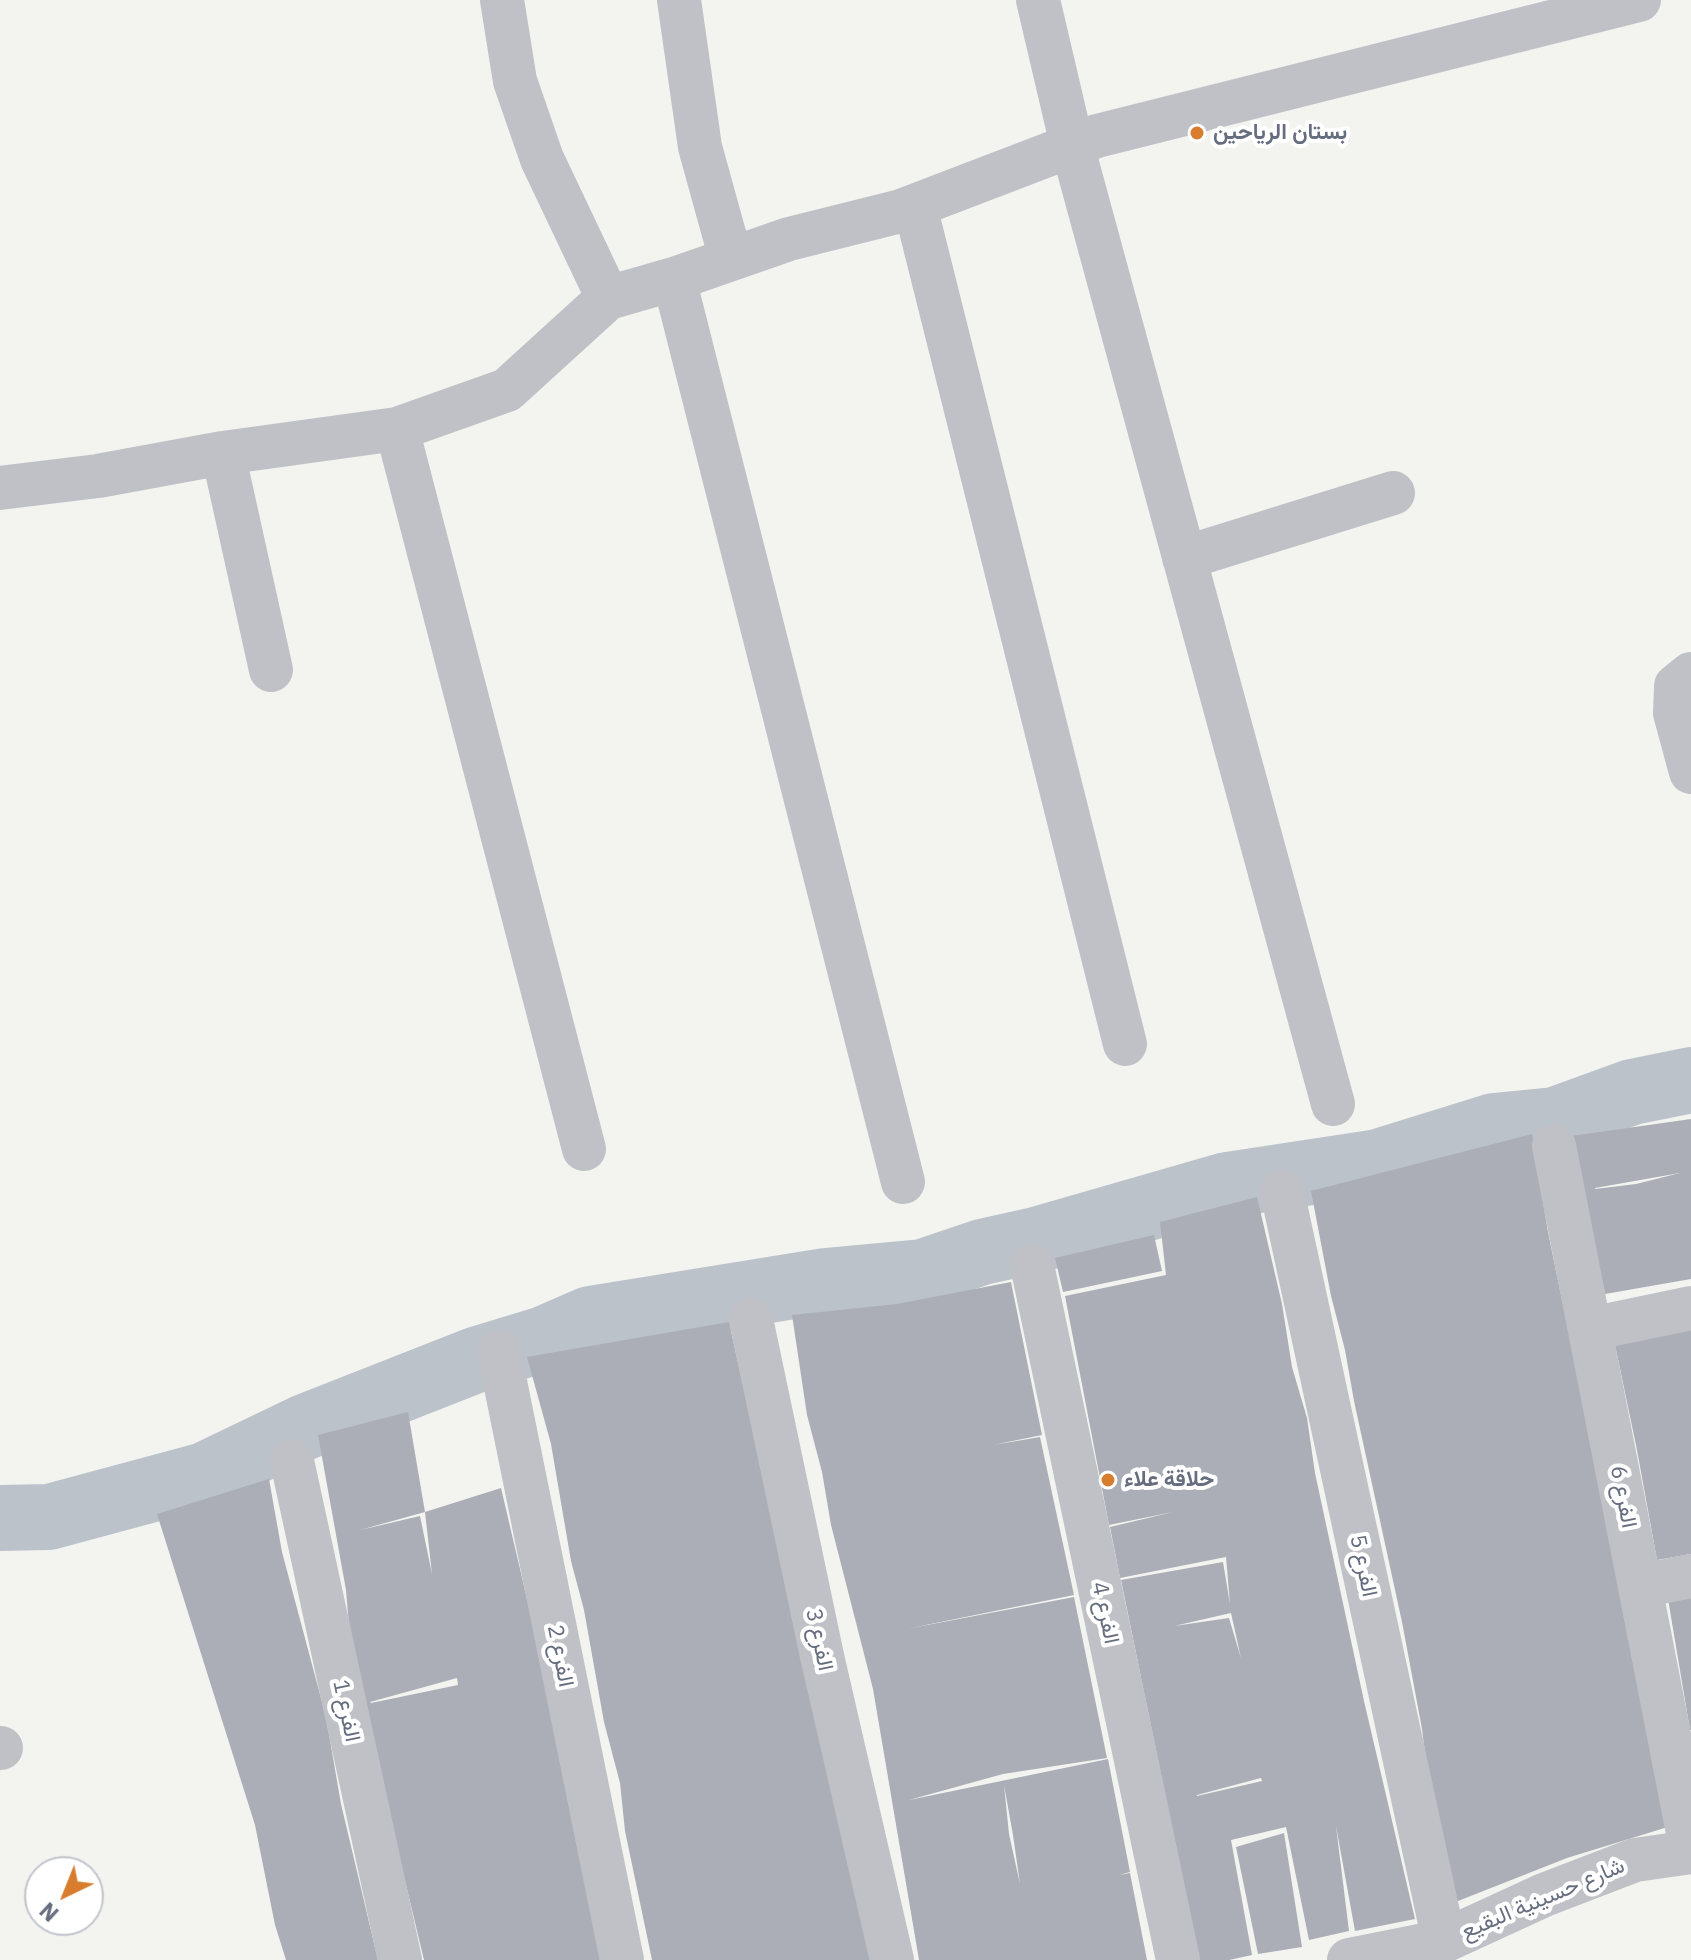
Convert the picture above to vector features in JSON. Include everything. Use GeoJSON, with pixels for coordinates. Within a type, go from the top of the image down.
{"type":"FeatureCollection","features":[{"type":"Feature","properties":{"kind":"street"},"geometry":{"type":"LineString","coordinates":[[502,0],[515,81],[542,159],[608,298]]}},
{"type":"Feature","properties":{"kind":"street"},"geometry":{"type":"LineString","coordinates":[[679,0],[700,147],[731,259]]}},
{"type":"Feature","properties":{"kind":"street"},"geometry":{"type":"LineString","coordinates":[[1038,0],[1072,145],[1333,1104]]}},
{"type":"Feature","properties":{"kind":"street"},"geometry":{"type":"LineString","coordinates":[[0,488],[98,476],[223,453],[397,429],[507,390],[608,298],[789,239],[915,206],[1097,136],[1554,11],[1639,0]]}},
{"type":"Feature","properties":{"kind":"street"},"geometry":{"type":"LineString","coordinates":[[915,206],[1125,1044]]}},
{"type":"Feature","properties":{"kind":"street"},"geometry":{"type":"LineString","coordinates":[[674,279],[903,1182]]}},
{"type":"Feature","properties":{"kind":"street"},"geometry":{"type":"LineString","coordinates":[[397,429],[584,1149]]}},
{"type":"Feature","properties":{"kind":"street"},"geometry":{"type":"LineString","coordinates":[[223,453],[271,670]]}},
{"type":"Feature","properties":{"kind":"street"},"geometry":{"type":"LineString","coordinates":[[1184,558],[1393,493]]}},
{"type":"Feature","properties":{"kind":"street"},"geometry":{"type":"LineString","coordinates":[[1691,674],[1676,686],[1675,713],[1691,772]]}},
{"type":"Feature","properties":{"kind":"street","name":"الفرع 6"},"geometry":{"type":"LineString","coordinates":[[1554,1146],[1691,1850]]}},
{"type":"Feature","properties":{"kind":"street","name":"الفرع 5"},"geometry":{"type":"LineString","coordinates":[[1282,1191],[1444,1941]]}},
{"type":"Feature","properties":{"kind":"street","name":"الفرع 4"},"geometry":{"type":"LineString","coordinates":[[1032,1265],[1178,1960]]}},
{"type":"Feature","properties":{"kind":"street"},"geometry":{"type":"LineString","coordinates":[[1590,1329],[1691,1308]]}},
{"type":"Feature","properties":{"kind":"street","name":"الفرع 3"},"geometry":{"type":"LineString","coordinates":[[751,1319],[822,1656],[892,1960]]}},
{"type":"Feature","properties":{"kind":"street","name":"الفرع 2"},"geometry":{"type":"LineString","coordinates":[[499,1352],[622,1960]]}},
{"type":"Feature","properties":{"kind":"street","name":"الفرع 1"},"geometry":{"type":"LineString","coordinates":[[292,1461],[400,1960]]}},
{"type":"Feature","properties":{"kind":"street"},"geometry":{"type":"LineString","coordinates":[[1640,1586],[1691,1576]]}},
{"type":"Feature","properties":{"kind":"street","name":"شارع حسينية البقيع"},"geometry":{"type":"LineString","coordinates":[[1349,1960],[1444,1941],[1544,1895],[1635,1860],[1691,1850]]}},
{"type":"Feature","properties":{"kind":"building"},"geometry":{"type":"Polygon","coordinates":[[[1691,1119],[1691,1279],[1605,1294],[1571,1136],[1691,1119]],[[1680,1173],[1595,1189],[1636,1184],[1680,1173]]]}},
{"type":"Feature","properties":{"kind":"building"},"geometry":{"type":"Polygon","coordinates":[[[1532,1134],[1548,1232],[1671,1826],[1567,1858],[1453,1903],[1428,1779],[1402,1622],[1311,1191],[1532,1134]]]}},
{"type":"Feature","properties":{"kind":"building"},"geometry":{"type":"Polygon","coordinates":[[[1257,1197],[1282,1304],[1292,1367],[1307,1418],[1315,1473],[1364,1701],[1415,1919],[1355,1931],[1336,1826],[1349,1931],[1309,1940],[1286,1827],[1231,1840],[1252,1955],[1229,1960],[1199,1960],[1121,1580],[1223,1562],[1230,1604],[1226,1557],[1120,1578],[1110,1527],[1173,1512],[1109,1525],[1065,1296],[1166,1275],[1160,1222],[1257,1197]],[[1231,1613],[1174,1626],[1229,1618],[1241,1658],[1231,1613]],[[1261,1778],[1197,1795],[1197,1796],[1262,1781],[1261,1778]]]}},
{"type":"Feature","properties":{"kind":"building"},"geometry":{"type":"Polygon","coordinates":[[[1154,1235],[1162,1271],[1063,1292],[1055,1258],[1154,1235]]]}},
{"type":"Feature","properties":{"kind":"building"},"geometry":{"type":"Polygon","coordinates":[[[1011,1282],[1042,1435],[993,1445],[1040,1437],[1074,1595],[906,1629],[1074,1597],[1107,1758],[1003,1774],[909,1800],[1108,1759],[1130,1872],[1119,1875],[1130,1873],[1147,1960],[919,1960],[873,1689],[831,1525],[822,1472],[807,1415],[792,1315],[897,1304],[1011,1282]],[[1004,1785],[1009,1834],[1020,1884],[1004,1785]]]}},
{"type":"Feature","properties":{"kind":"building"},"geometry":{"type":"Polygon","coordinates":[[[729,1322],[871,1960],[652,1960],[625,1831],[620,1783],[604,1722],[584,1610],[571,1561],[551,1444],[527,1357],[729,1322]]]}},
{"type":"Feature","properties":{"kind":"building"},"geometry":{"type":"Polygon","coordinates":[[[1691,1324],[1691,1554],[1657,1560],[1614,1340],[1691,1324]]]}},
{"type":"Feature","properties":{"kind":"building"},"geometry":{"type":"Polygon","coordinates":[[[408,1412],[425,1512],[501,1488],[535,1633],[603,1960],[424,1960],[352,1660],[346,1590],[318,1435],[408,1412]],[[425,1512],[360,1530],[420,1516],[432,1574],[425,1512]],[[457,1678],[370,1702],[371,1703],[458,1685],[457,1678]]]}},
{"type":"Feature","properties":{"kind":"building"},"geometry":{"type":"Polygon","coordinates":[[[269,1479],[282,1552],[326,1717],[341,1804],[378,1960],[286,1960],[275,1925],[255,1825],[157,1514],[269,1479]]]}},
{"type":"Feature","properties":{"kind":"building"},"geometry":{"type":"Polygon","coordinates":[[[1691,1589],[1691,1730],[1690,1730],[1667,1593],[1691,1589]]]}},
{"type":"Feature","properties":{"kind":"building"},"geometry":{"type":"Polygon","coordinates":[[[1284,1833],[1302,1947],[1258,1954],[1236,1847],[1284,1833]]]}},
{"type":"Feature","properties":{"kind":"waterway"},"geometry":{"type":"LineString","coordinates":[[0,1518],[49,1517],[205,1475],[305,1427],[478,1359],[544,1339],[590,1319],[825,1281],[923,1272],[982,1252],[1036,1240],[1227,1185],[1378,1162],[1494,1126],[1555,1120],[1632,1092],[1691,1080]]}},
{"type":"Feature","properties":{"kind":"place","name":"بستان الرياحين"},"geometry":{"type":"Point","coordinates":[1197,133]}},
{"type":"Feature","properties":{"kind":"place","name":"حلاقة علاء"},"geometry":{"type":"Point","coordinates":[1108,1480]}}]}
